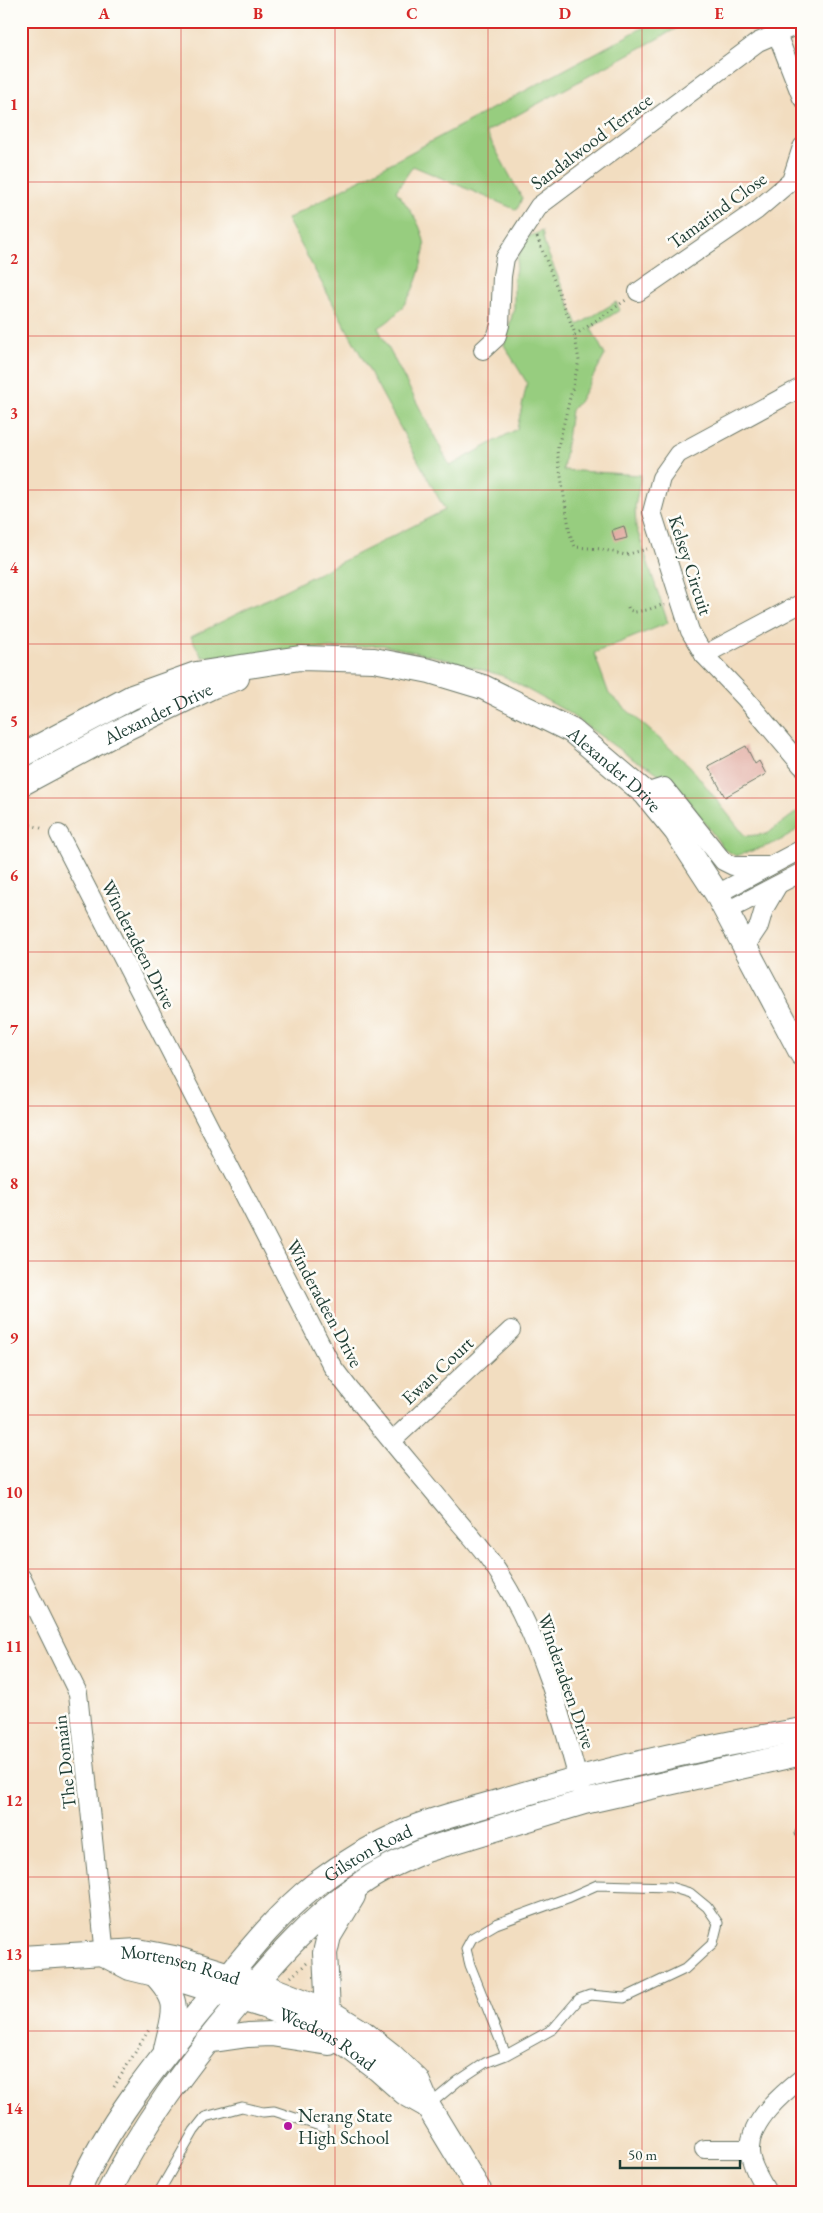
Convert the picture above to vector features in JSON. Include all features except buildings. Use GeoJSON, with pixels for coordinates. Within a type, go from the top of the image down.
{"type":"FeatureCollection","features":[{"type":"Feature","properties":{"kind":"main road","name":"Alexander Drive"},"geometry":{"type":"LineString","coordinates":[[21,756],[132,697],[196,674],[300,658],[374,660],[430,671],[483,687],[572,731],[645,793],[676,831],[722,902],[802,1054]]}},
{"type":"Feature","properties":{"kind":"main road","name":"Alexander Drive"},"geometry":{"type":"LineString","coordinates":[[24,775],[213,686],[300,658]]}},
{"type":"Feature","properties":{"kind":"main road","name":"Gilston Road"},"geometry":{"type":"LineString","coordinates":[[78,2192],[87,2171],[130,2102],[165,2053],[295,1902],[316,1884],[359,1855],[408,1830],[578,1777],[712,1746],[802,1730]]}},
{"type":"Feature","properties":{"kind":"main road","name":"Gilston Road"},"geometry":{"type":"LineString","coordinates":[[110,2192],[126,2157],[165,2096],[207,2041],[249,1992],[314,1922],[360,1884],[401,1860],[426,1850],[584,1802],[802,1753]]}},
{"type":"Feature","properties":{"kind":"main road"},"geometry":{"type":"LineString","coordinates":[[328,2011],[326,1953],[329,1936],[360,1884]]}},
{"type":"Feature","properties":{"kind":"main road","name":"Mortensen Road"},"geometry":{"type":"LineString","coordinates":[[21,1958],[138,1952],[174,1958],[223,1984]]}},
{"type":"Feature","properties":{"kind":"main road","name":"Mortensen Road"},"geometry":{"type":"LineString","coordinates":[[105,1955],[130,1968],[223,1984],[249,1992]]}},
{"type":"Feature","properties":{"kind":"main road"},"geometry":{"type":"LineString","coordinates":[[154,1973],[169,1989],[175,2009],[165,2053]]}},
{"type":"Feature","properties":{"kind":"main road","name":"Weedons Road"},"geometry":{"type":"LineString","coordinates":[[249,1992],[328,2011],[362,2032],[392,2054],[417,2080],[428,2106],[480,2192]]}},
{"type":"Feature","properties":{"kind":"main road","name":"Weedons Road"},"geometry":{"type":"LineString","coordinates":[[249,1992],[275,2010],[316,2027],[346,2046],[379,2070],[405,2093],[428,2106]]}},
{"type":"Feature","properties":{"kind":"main road"},"geometry":{"type":"LineString","coordinates":[[207,2041],[248,2035],[271,2034],[346,2046]]}},
{"type":"Feature","properties":{"kind":"street","name":"Sandalwood Terrace"},"geometry":{"type":"LineString","coordinates":[[483,350],[496,338],[500,325],[502,276],[506,258],[539,206],[758,42],[802,23]]}},
{"type":"Feature","properties":{"kind":"street"},"geometry":{"type":"LineString","coordinates":[[777,34],[802,98]]}},
{"type":"Feature","properties":{"kind":"street","name":"Tamarind Close"},"geometry":{"type":"LineString","coordinates":[[638,292],[757,210],[791,181],[802,147]]}},
{"type":"Feature","properties":{"kind":"street","name":"Kelsey Circuit"},"geometry":{"type":"LineString","coordinates":[[802,387],[678,454],[660,478],[652,512],[690,631],[704,655],[745,698],[802,766]]}},
{"type":"Feature","properties":{"kind":"street"},"geometry":{"type":"LineString","coordinates":[[704,655],[802,603]]}},
{"type":"Feature","properties":{"kind":"street"},"geometry":{"type":"LineString","coordinates":[[645,793],[664,787],[724,861],[733,866],[769,866]]}},
{"type":"Feature","properties":{"kind":"street","name":"Winderadeen Drive"},"geometry":{"type":"LineString","coordinates":[[59,834],[332,1366],[364,1411],[392,1441],[480,1548],[515,1600],[537,1648],[578,1777],[584,1802]]}},
{"type":"Feature","properties":{"kind":"street"},"geometry":{"type":"LineString","coordinates":[[722,902],[769,866],[802,849]]}},
{"type":"Feature","properties":{"kind":"street"},"geometry":{"type":"LineString","coordinates":[[722,902],[778,885],[802,872]]}},
{"type":"Feature","properties":{"kind":"street"},"geometry":{"type":"LineString","coordinates":[[744,947],[759,926],[764,909],[778,885]]}},
{"type":"Feature","properties":{"kind":"street","name":"Ewan Court"},"geometry":{"type":"LineString","coordinates":[[392,1441],[510,1330]]}},
{"type":"Feature","properties":{"kind":"street","name":"The Domain"},"geometry":{"type":"LineString","coordinates":[[21,1577],[78,1693],[105,1955]]}},
{"type":"Feature","properties":{"kind":"street"},"geometry":{"type":"LineString","coordinates":[[767,2192],[754,2167],[750,2149],[758,2127],[769,2108],[777,2098],[802,2078]]}},
{"type":"Feature","properties":{"kind":"street"},"geometry":{"type":"LineString","coordinates":[[704,2150],[750,2149]]}},
{"type":"Feature","properties":{"kind":"lane"},"geometry":{"type":"LineString","coordinates":[[428,2106],[458,2081],[485,2064],[506,2055],[552,2030],[579,1999],[590,1995],[624,1998],[685,1969],[713,1943],[718,1923],[707,1907],[690,1893],[670,1887],[597,1884],[570,1897],[496,1924],[472,1938],[466,1949],[470,1965],[506,2055]]}},
{"type":"Feature","properties":{"kind":"lane"},"geometry":{"type":"LineString","coordinates":[[159,2192],[194,2131],[206,2117],[242,2106],[263,2112],[274,2111],[324,2127]]}},
{"type":"Feature","properties":{"kind":"path"},"geometry":{"type":"LineString","coordinates":[[539,206],[535,232],[575,335],[579,361],[557,451],[570,534],[575,547],[601,549],[626,555],[662,545]]}},
{"type":"Feature","properties":{"kind":"path"},"geometry":{"type":"LineString","coordinates":[[575,335],[638,292]]}},
{"type":"Feature","properties":{"kind":"path"},"geometry":{"type":"LineString","coordinates":[[628,607],[632,612],[647,610],[680,599]]}},
{"type":"Feature","properties":{"kind":"path"},"geometry":{"type":"LineString","coordinates":[[21,822],[59,834]]}},
{"type":"Feature","properties":{"kind":"path"},"geometry":{"type":"LineString","coordinates":[[285,1982],[311,1959]]}},
{"type":"Feature","properties":{"kind":"green space"},"geometry":{"type":"Polygon","coordinates":[[[655,21],[690,21],[486,132],[522,198],[517,210],[413,166],[396,191],[420,227],[425,243],[424,253],[416,281],[408,299],[395,315],[378,328],[450,466],[517,429],[527,383],[504,345],[514,308],[514,279],[518,257],[528,237],[542,231],[545,246],[578,325],[616,302],[620,310],[591,328],[605,355],[579,402],[571,410],[563,470],[641,475],[635,507],[636,527],[668,623],[594,653],[609,694],[690,766],[745,836],[767,834],[802,808],[801,824],[796,830],[772,844],[736,856],[724,849],[680,789],[649,767],[634,760],[564,710],[503,676],[442,658],[382,645],[202,657],[191,637],[445,510],[287,219],[655,21]]]}},
{"type":"Feature","properties":{"kind":"place","name":"Nerang State High School"},"geometry":{"type":"Point","coordinates":[288,2126]}}]}
